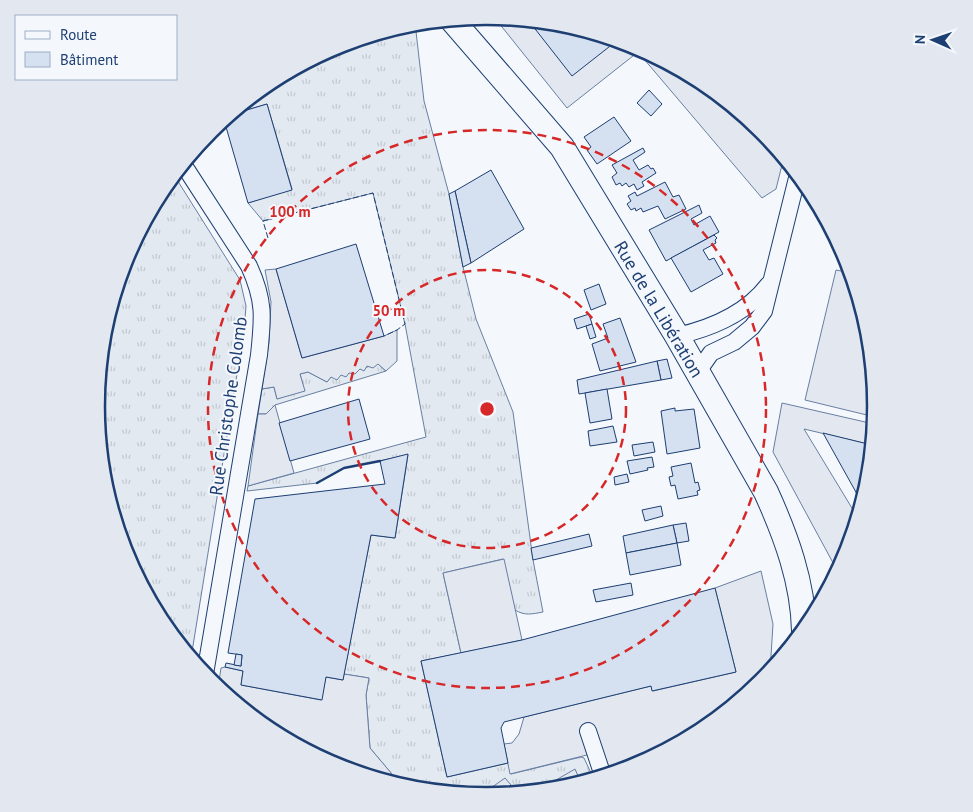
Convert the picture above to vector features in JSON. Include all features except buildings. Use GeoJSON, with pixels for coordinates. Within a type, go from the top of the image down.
{"type":"FeatureCollection","features":[{"type":"Feature","properties":{"kind":"main road","name":"Rue de la Libération"},"geometry":{"type":"LineString","coordinates":[[458,26],[562,147],[677,336],[766,492],[796,571],[804,616]]}},
{"type":"Feature","properties":{"kind":"street","name":"Rue Christophe Colomb"},"geometry":{"type":"LineString","coordinates":[[187,170],[249,266],[262,306],[259,355],[206,663]]}},
{"type":"Feature","properties":{"kind":"street"},"geometry":{"type":"LineString","coordinates":[[698,373],[711,353],[734,342],[752,327],[764,311],[796,183]]}},
{"type":"Feature","properties":{"kind":"street"},"geometry":{"type":"LineString","coordinates":[[677,336],[700,331],[730,318],[759,297],[771,282]]}},
{"type":"Feature","properties":{"kind":"street"},"geometry":{"type":"LineString","coordinates":[[588,732],[601,769]]}},
{"type":"Feature","properties":{"kind":"green space"},"geometry":{"type":"Polygon","coordinates":[[[416,31],[424,101],[449,194],[463,267],[476,319],[513,412],[533,560],[543,612],[525,614],[515,610],[503,559],[443,573],[461,653],[421,661],[447,777],[508,763],[511,774],[581,757],[584,758],[591,772],[578,776],[575,770],[555,781],[511,786],[505,779],[493,787],[437,784],[393,775],[370,748],[366,695],[369,678],[344,674],[371,535],[395,538],[408,455],[344,468],[317,483],[247,491],[248,486],[426,437],[405,324],[373,193],[263,221],[248,203],[292,189],[267,104],[248,110],[275,89],[318,64],[364,45],[416,31]]]}},
{"type":"Feature","properties":{"kind":"green space"},"geometry":{"type":"Polygon","coordinates":[[[178,182],[240,280],[246,306],[244,331],[193,648],[170,618],[145,575],[126,528],[118,505],[113,480],[106,431],[105,406],[109,356],[118,307],[145,237],[178,182]]]}},
{"type":"Feature","properties":{"kind":"green space"},"geometry":{"type":"Polygon","coordinates":[[[378,364],[386,371],[275,405],[266,414],[258,414],[262,389],[274,387],[277,399],[304,390],[300,374],[308,372],[327,382],[331,377],[378,364]]]}},
{"type":"Feature","properties":{"kind":"shaded area"},"geometry":{"type":"Polygon","coordinates":[[[501,26],[561,32],[609,45],[634,55],[567,108],[501,26]]]}},
{"type":"Feature","properties":{"kind":"shaded area"},"geometry":{"type":"Polygon","coordinates":[[[644,59],[698,89],[738,120],[773,155],[782,166],[776,189],[762,198],[644,59]]]}},
{"type":"Feature","properties":{"kind":"shaded area"},"geometry":{"type":"Polygon","coordinates":[[[276,269],[302,358],[384,336],[397,330],[397,361],[386,371],[378,364],[373,368],[367,366],[364,371],[360,369],[355,374],[349,373],[346,377],[341,375],[337,380],[331,377],[327,382],[308,372],[300,374],[305,391],[277,399],[274,387],[262,389],[269,342],[271,302],[265,270],[276,269]]]}},
{"type":"Feature","properties":{"kind":"shaded area"},"geometry":{"type":"Polygon","coordinates":[[[836,270],[842,271],[855,307],[860,332],[867,381],[868,415],[805,400],[836,270]]]}},
{"type":"Feature","properties":{"kind":"shaded area"},"geometry":{"type":"Polygon","coordinates":[[[782,403],[867,422],[866,443],[804,429],[853,510],[833,563],[773,452],[782,403]]]}},
{"type":"Feature","properties":{"kind":"shaded area"},"geometry":{"type":"Polygon","coordinates":[[[275,405],[294,473],[248,486],[258,414],[266,414],[275,405]]]}},
{"type":"Feature","properties":{"kind":"shaded area"},"geometry":{"type":"Polygon","coordinates":[[[504,559],[522,640],[461,653],[443,573],[504,559]]]}},
{"type":"Feature","properties":{"kind":"shaded area"},"geometry":{"type":"Polygon","coordinates":[[[761,571],[773,624],[771,659],[738,692],[698,723],[677,736],[655,748],[609,767],[607,767],[599,752],[510,774],[504,744],[512,743],[519,734],[524,717],[651,686],[653,691],[736,672],[715,588],[761,571]]]}},
{"type":"Feature","properties":{"kind":"shaded area"},"geometry":{"type":"Polygon","coordinates":[[[225,667],[243,671],[241,685],[321,700],[326,677],[343,680],[344,674],[369,678],[366,695],[370,748],[393,775],[364,767],[318,748],[275,723],[220,677],[221,668],[225,667]]]}},
{"type":"Feature","properties":{"kind":"shaded area"},"geometry":{"type":"Polygon","coordinates":[[[575,769],[578,776],[561,780],[554,781],[575,769]]]}},
{"type":"Feature","properties":{"kind":"shaded area"},"geometry":{"type":"Polygon","coordinates":[[[505,778],[512,786],[511,786],[493,787],[505,778]]]}},
{"type":"Feature","properties":{"kind":"fence"},"geometry":{"type":"LineString","coordinates":[[268,238],[263,221],[373,193],[405,324],[384,336]]}},
{"type":"Feature","properties":{"kind":"wall"},"geometry":{"type":"LineString","coordinates":[[317,483],[344,468],[380,461]]}}]}
